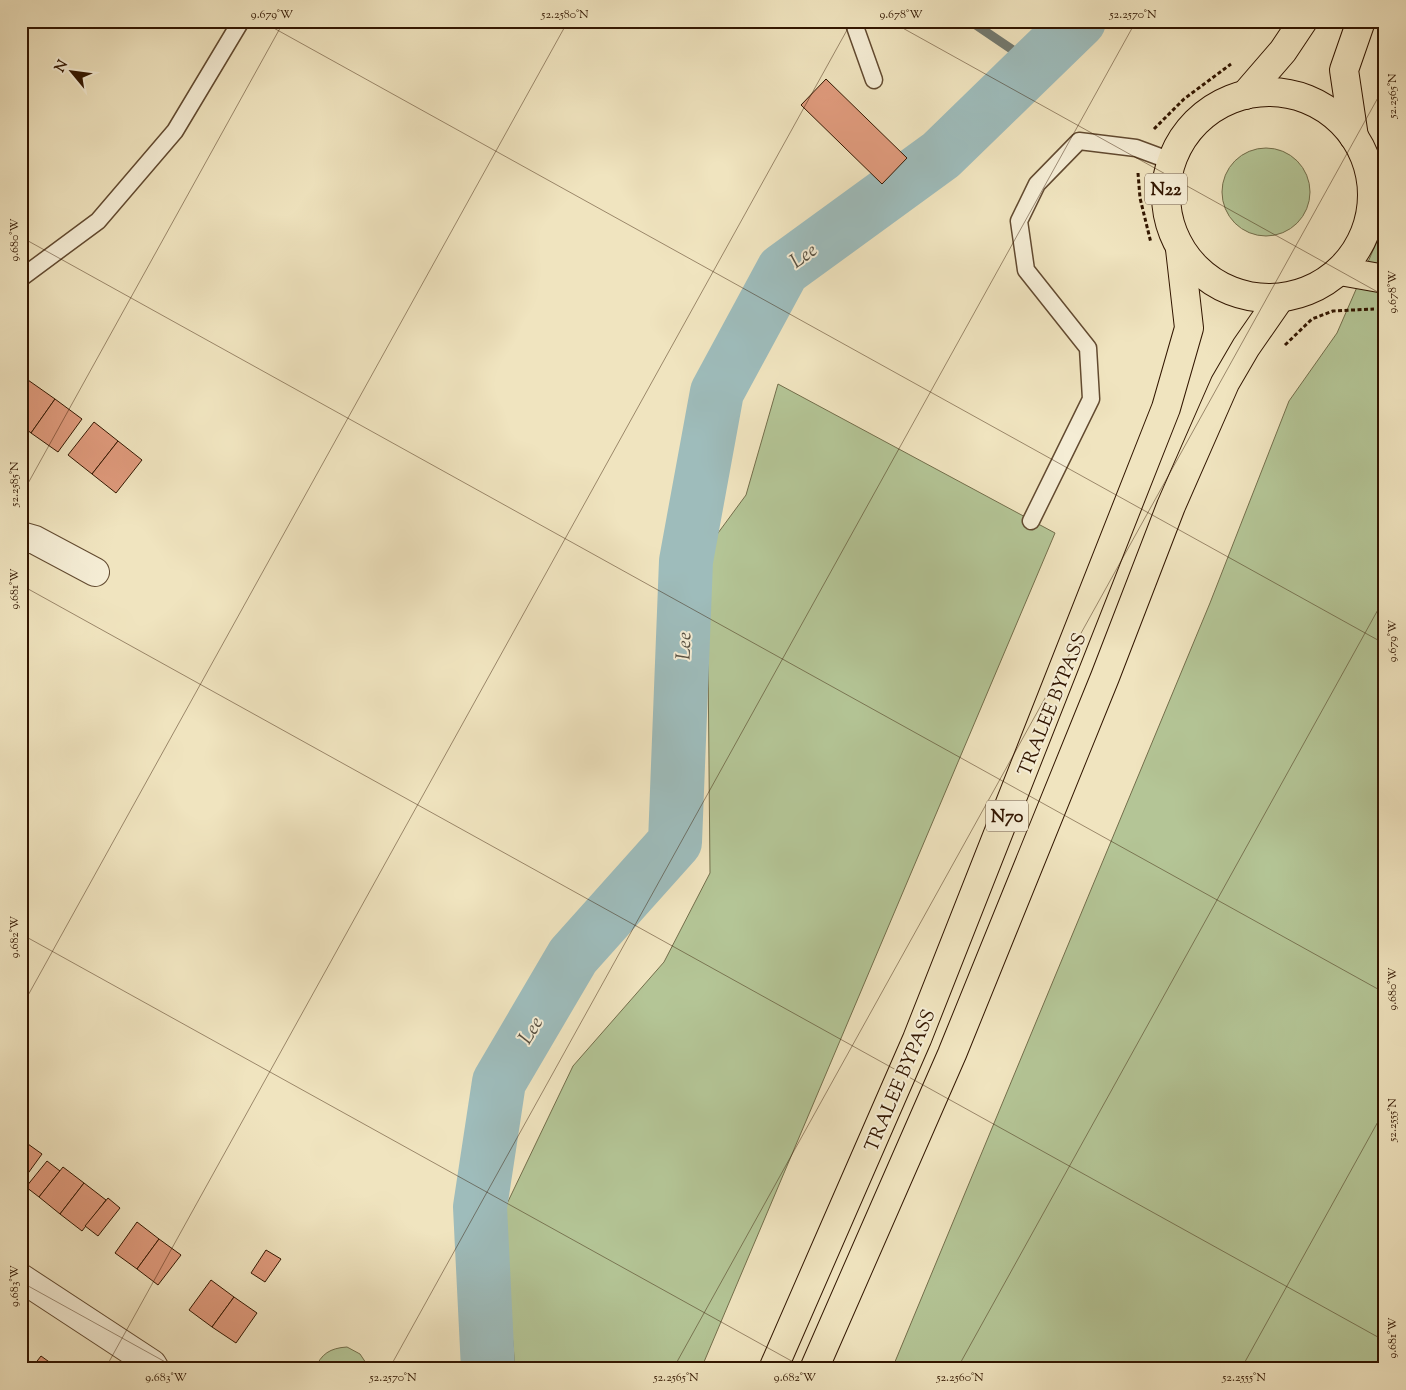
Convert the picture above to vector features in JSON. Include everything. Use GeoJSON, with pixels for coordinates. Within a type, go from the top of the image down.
{"type":"FeatureCollection","features":[{"type":"Feature","properties":{"kind":"main road","name":"N22"},"geometry":{"type":"LineString","coordinates":[[1245,95],[1283,50],[1303,21]]}},
{"type":"Feature","properties":{"kind":"main road","name":"N22"},"geometry":{"type":"LineString","coordinates":[[1354,137],[1344,70],[1361,21]]}},
{"type":"Feature","properties":{"kind":"main road","name":"N22"},"geometry":{"type":"LineString","coordinates":[[1276,92],[1306,99],[1333,114],[1354,137],[1368,165],[1378,208],[1356,251],[1340,271],[1312,289],[1280,298],[1251,297],[1223,288],[1167,250],[1168,221],[1165,191],[1171,160],[1188,131],[1213,108],[1245,95],[1276,92]]}},
{"type":"Feature","properties":{"kind":"main road","name":"TRALEE BYPASS"},"geometry":{"type":"LineString","coordinates":[[773,1369],[917,1040],[1166,408],[1189,328],[1167,250]]}},
{"type":"Feature","properties":{"kind":"main road"},"geometry":{"type":"LineString","coordinates":[[1340,271],[1385,279]]}},
{"type":"Feature","properties":{"kind":"main road","name":"TRALEE BYPASS"},"geometry":{"type":"LineString","coordinates":[[814,1369],[952,1054],[1105,677],[1171,506],[1221,392],[1246,347],[1280,298]]}},
{"type":"Feature","properties":{"kind":"street"},"geometry":{"type":"LineString","coordinates":[[21,536],[35,540],[95,572]]}},
{"type":"Feature","properties":{"kind":"street"},"geometry":{"type":"LineString","coordinates":[[21,1278],[152,1364],[155,1369]]}},
{"type":"Feature","properties":{"kind":"lane"},"geometry":{"type":"LineString","coordinates":[[21,278],[98,221],[175,130],[241,21]]}},
{"type":"Feature","properties":{"kind":"lane"},"geometry":{"type":"LineString","coordinates":[[854,21],[874,80]]}},
{"type":"Feature","properties":{"kind":"lane"},"geometry":{"type":"LineString","coordinates":[[1031,521],[1091,399],[1088,348],[1026,270],[1018,221],[1038,184],[1079,141],[1136,148],[1171,160]]}},
{"type":"Feature","properties":{"kind":"path"},"geometry":{"type":"LineString","coordinates":[[1167,250],[1140,198],[1136,148],[1184,99],[1234,62]]}},
{"type":"Feature","properties":{"kind":"path"},"geometry":{"type":"LineString","coordinates":[[1280,350],[1312,319],[1333,312],[1375,308]]}},
{"type":"Feature","properties":{"kind":"green space"},"geometry":{"type":"Polygon","coordinates":[[[1266,148],[1283,151],[1291,155],[1303,167],[1307,175],[1310,192],[1307,209],[1303,217],[1291,229],[1283,233],[1266,236],[1249,233],[1241,229],[1229,217],[1225,209],[1222,192],[1225,175],[1229,167],[1241,155],[1249,151],[1266,148]]]}},
{"type":"Feature","properties":{"kind":"green space"},"geometry":{"type":"Polygon","coordinates":[[[1385,223],[1385,1369],[892,1369],[1210,603],[1289,401],[1337,333],[1385,223]]]}},
{"type":"Feature","properties":{"kind":"green space"},"geometry":{"type":"Polygon","coordinates":[[[778,384],[1055,533],[701,1369],[515,1369],[502,1214],[573,1066],[664,962],[710,873],[707,548],[746,495],[778,384]]]}},
{"type":"Feature","properties":{"kind":"green space"},"geometry":{"type":"Polygon","coordinates":[[[347,1347],[360,1354],[370,1369],[315,1369],[320,1359],[331,1350],[347,1347]]]}},
{"type":"Feature","properties":{"kind":"building"},"geometry":{"type":"Polygon","coordinates":[[[826,79],[907,158],[882,184],[801,105],[826,79]]]}},
{"type":"Feature","properties":{"kind":"building"},"geometry":{"type":"Polygon","coordinates":[[[28,380],[55,399],[31,433],[21,425],[21,390],[28,380]]]}},
{"type":"Feature","properties":{"kind":"building"},"geometry":{"type":"Polygon","coordinates":[[[55,399],[82,419],[58,452],[31,433],[55,399]]]}},
{"type":"Feature","properties":{"kind":"building"},"geometry":{"type":"Polygon","coordinates":[[[94,422],[118,441],[92,474],[68,455],[94,422]]]}},
{"type":"Feature","properties":{"kind":"building"},"geometry":{"type":"Polygon","coordinates":[[[118,441],[142,460],[116,493],[92,474],[118,441]]]}},
{"type":"Feature","properties":{"kind":"building"},"geometry":{"type":"Polygon","coordinates":[[[21,1139],[42,1154],[21,1183],[21,1139]]]}},
{"type":"Feature","properties":{"kind":"building"},"geometry":{"type":"Polygon","coordinates":[[[47,1161],[60,1171],[39,1197],[26,1187],[47,1161]]]}},
{"type":"Feature","properties":{"kind":"building"},"geometry":{"type":"Polygon","coordinates":[[[63,1167],[84,1183],[60,1214],[39,1197],[63,1167]]]}},
{"type":"Feature","properties":{"kind":"building"},"geometry":{"type":"Polygon","coordinates":[[[84,1183],[106,1200],[82,1231],[60,1214],[84,1183]]]}},
{"type":"Feature","properties":{"kind":"building"},"geometry":{"type":"Polygon","coordinates":[[[108,1198],[120,1208],[98,1236],[85,1226],[108,1198]]]}},
{"type":"Feature","properties":{"kind":"building"},"geometry":{"type":"Polygon","coordinates":[[[137,1222],[159,1239],[137,1269],[115,1253],[137,1222]]]}},
{"type":"Feature","properties":{"kind":"building"},"geometry":{"type":"Polygon","coordinates":[[[159,1239],[181,1255],[158,1285],[137,1269],[159,1239]]]}},
{"type":"Feature","properties":{"kind":"building"},"geometry":{"type":"Polygon","coordinates":[[[266,1250],[281,1259],[265,1282],[251,1273],[266,1250]]]}},
{"type":"Feature","properties":{"kind":"building"},"geometry":{"type":"Polygon","coordinates":[[[211,1280],[234,1297],[212,1327],[189,1310],[211,1280]]]}},
{"type":"Feature","properties":{"kind":"building"},"geometry":{"type":"Polygon","coordinates":[[[234,1297],[257,1313],[236,1343],[212,1327],[234,1297]]]}},
{"type":"Feature","properties":{"kind":"building"},"geometry":{"type":"Polygon","coordinates":[[[41,1356],[59,1369],[31,1369],[41,1356]]]}},
{"type":"Feature","properties":{"kind":"waterway"},"geometry":{"type":"LineString","coordinates":[[970,21],[1035,65]]}},
{"type":"Feature","properties":{"kind":"waterway","name":"Lee"},"geometry":{"type":"LineString","coordinates":[[488,1369],[480,1207],[499,1082],[573,956],[675,842],[686,561],[717,392],[783,270],[941,155],[1079,21]]}}]}
